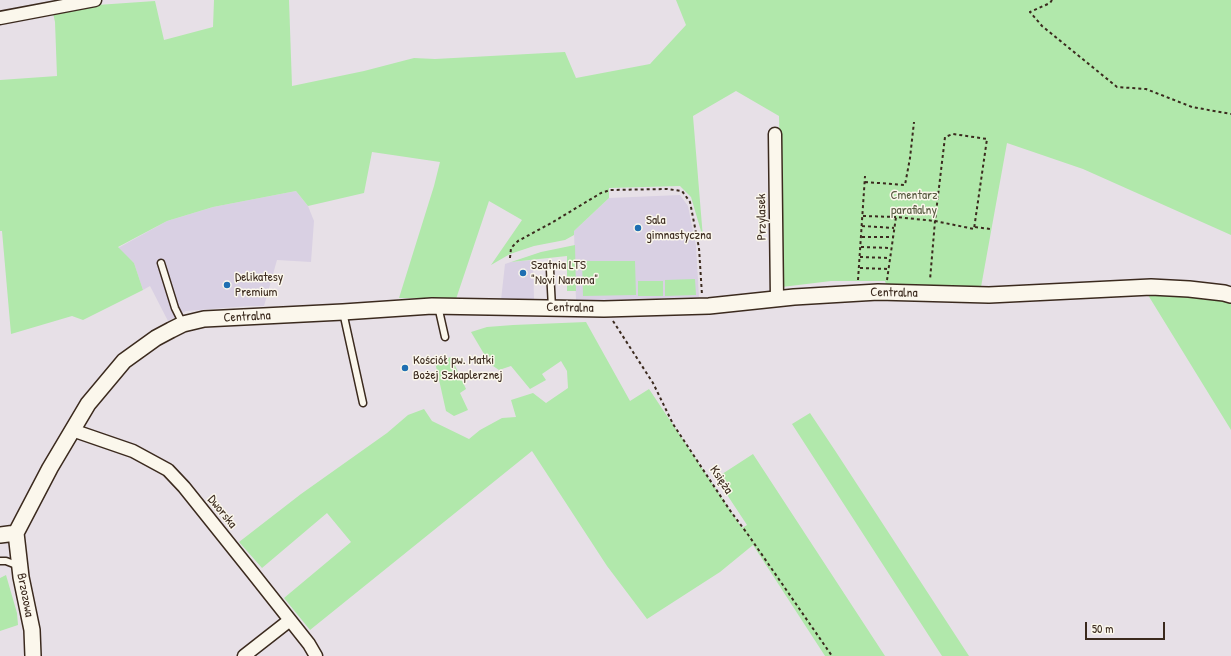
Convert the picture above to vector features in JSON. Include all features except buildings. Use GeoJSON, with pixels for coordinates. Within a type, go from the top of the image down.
{"type":"FeatureCollection","features":[{"type":"Feature","properties":{"kind":"street"},"geometry":{"type":"LineString","coordinates":[[0,18],[95,0]]}},
{"type":"Feature","properties":{"kind":"street","name":"Przylasek"},"geometry":{"type":"LineString","coordinates":[[775,134],[777,299]]}},
{"type":"Feature","properties":{"kind":"street","name":"Centralna"},"geometry":{"type":"LineString","coordinates":[[16,533],[50,468],[88,404],[124,361],[156,338],[183,324],[204,319],[438,306],[604,309],[702,306],[878,292],[989,295],[1151,287],[1189,289],[1231,295]]}},
{"type":"Feature","properties":{"kind":"street","name":"Dworska"},"geometry":{"type":"LineString","coordinates":[[72,430],[133,451],[168,470],[184,487],[290,620],[309,644],[316,656]]}},
{"type":"Feature","properties":{"kind":"street"},"geometry":{"type":"LineString","coordinates":[[0,535],[16,533]]}},
{"type":"Feature","properties":{"kind":"street","name":"Brzozowa"},"geometry":{"type":"LineString","coordinates":[[16,533],[20,566],[32,630],[33,656]]}},
{"type":"Feature","properties":{"kind":"street"},"geometry":{"type":"LineString","coordinates":[[244,656],[290,620]]}},
{"type":"Feature","properties":{"kind":"lane"},"geometry":{"type":"LineString","coordinates":[[160,263],[174,308],[183,324]]}},
{"type":"Feature","properties":{"kind":"lane"},"geometry":{"type":"LineString","coordinates":[[550,270],[552,308]]}},
{"type":"Feature","properties":{"kind":"lane"},"geometry":{"type":"LineString","coordinates":[[438,306],[445,337]]}},
{"type":"Feature","properties":{"kind":"lane"},"geometry":{"type":"LineString","coordinates":[[343,312],[363,403]]}},
{"type":"Feature","properties":{"kind":"lane"},"geometry":{"type":"LineString","coordinates":[[0,561],[6,561],[20,566]]}},
{"type":"Feature","properties":{"kind":"path"},"geometry":{"type":"LineString","coordinates":[[1052,0],[1050,3],[1030,12],[1042,26],[1118,87],[1146,89],[1192,107],[1231,114]]}},
{"type":"Feature","properties":{"kind":"path"},"geometry":{"type":"LineString","coordinates":[[865,182],[905,185],[914,122]]}},
{"type":"Feature","properties":{"kind":"path"},"geometry":{"type":"LineString","coordinates":[[930,286],[935,221],[945,137],[952,134],[987,139],[975,227]]}},
{"type":"Feature","properties":{"kind":"path"},"geometry":{"type":"LineString","coordinates":[[858,281],[865,176]]}},
{"type":"Feature","properties":{"kind":"path"},"geometry":{"type":"LineString","coordinates":[[510,258],[511,248],[518,241],[601,193],[610,190],[667,189],[682,191],[690,202],[699,248],[702,306]]}},
{"type":"Feature","properties":{"kind":"path"},"geometry":{"type":"LineString","coordinates":[[863,216],[896,217],[935,221],[974,229],[975,227],[990,229]]}},
{"type":"Feature","properties":{"kind":"path"},"geometry":{"type":"LineString","coordinates":[[887,280],[896,217]]}},
{"type":"Feature","properties":{"kind":"path"},"geometry":{"type":"LineString","coordinates":[[862,226],[894,228]]}},
{"type":"Feature","properties":{"kind":"path"},"geometry":{"type":"LineString","coordinates":[[861,237],[893,237]]}},
{"type":"Feature","properties":{"kind":"path"},"geometry":{"type":"LineString","coordinates":[[861,247],[891,248]]}},
{"type":"Feature","properties":{"kind":"path"},"geometry":{"type":"LineString","coordinates":[[860,257],[890,258]]}},
{"type":"Feature","properties":{"kind":"path"},"geometry":{"type":"LineString","coordinates":[[859,268],[888,269]]}},
{"type":"Feature","properties":{"kind":"path","name":"Księża"},"geometry":{"type":"LineString","coordinates":[[604,309],[653,383],[677,430],[729,509],[750,536],[832,656]]}},
{"type":"Feature","properties":{"kind":"shaded area"},"geometry":{"type":"Polygon","coordinates":[[[296,191],[308,206],[314,221],[311,262],[277,260],[264,306],[186,311],[168,321],[150,286],[143,290],[134,263],[118,248],[167,221],[213,207],[296,191]]]}},
{"type":"Feature","properties":{"kind":"shaded area"},"geometry":{"type":"Polygon","coordinates":[[[680,195],[688,206],[696,246],[699,297],[576,301],[574,231],[609,198],[680,195]]]}},
{"type":"Feature","properties":{"kind":"shaded area"},"geometry":{"type":"Polygon","coordinates":[[[533,260],[534,299],[501,300],[505,264],[533,260]]]}},
{"type":"Feature","properties":{"kind":"green space","name":"Cmentarz parafialny"},"geometry":{"type":"Polygon","coordinates":[[[214,0],[289,0],[292,86],[364,71],[414,58],[435,59],[565,52],[576,78],[650,64],[686,25],[676,0],[1231,0],[1231,235],[1083,169],[1007,143],[981,287],[886,284],[885,281],[831,281],[782,287],[779,116],[736,91],[693,116],[703,238],[691,197],[680,186],[609,188],[609,198],[574,231],[574,235],[565,240],[534,246],[510,254],[491,265],[522,220],[489,201],[456,299],[399,298],[440,162],[372,152],[364,193],[308,206],[296,191],[213,207],[167,221],[118,247],[134,263],[143,290],[83,320],[72,316],[11,334],[2,231],[0,231],[0,80],[57,76],[55,22],[53,13],[97,5],[155,1],[164,40],[213,27],[214,0]]]}},
{"type":"Feature","properties":{"kind":"green space"},"geometry":{"type":"Polygon","coordinates":[[[575,245],[576,291],[567,291],[567,256],[511,262],[541,252],[575,245]]]}},
{"type":"Feature","properties":{"kind":"green space"},"geometry":{"type":"Polygon","coordinates":[[[582,261],[635,261],[636,295],[583,296],[582,261]]]}},
{"type":"Feature","properties":{"kind":"green space"},"geometry":{"type":"Polygon","coordinates":[[[695,279],[696,295],[665,296],[665,280],[695,279]]]}},
{"type":"Feature","properties":{"kind":"green space"},"geometry":{"type":"Polygon","coordinates":[[[638,281],[663,281],[663,296],[638,296],[638,281]]]}},
{"type":"Feature","properties":{"kind":"green space"},"geometry":{"type":"Polygon","coordinates":[[[1148,295],[1216,297],[1231,302],[1231,430],[1148,295]]]}},
{"type":"Feature","properties":{"kind":"green space"},"geometry":{"type":"Polygon","coordinates":[[[586,322],[630,401],[649,389],[742,528],[747,525],[716,478],[753,454],[885,656],[825,656],[753,545],[720,572],[647,619],[607,566],[532,451],[310,630],[284,598],[351,542],[327,513],[262,568],[239,542],[301,494],[387,433],[408,415],[424,409],[432,421],[469,439],[480,430],[502,418],[516,417],[511,400],[533,393],[546,403],[568,388],[567,371],[561,361],[542,374],[546,380],[530,389],[511,366],[499,370],[490,364],[471,332],[487,327],[586,322]]]}},
{"type":"Feature","properties":{"kind":"green space"},"geometry":{"type":"Polygon","coordinates":[[[451,357],[466,389],[460,393],[468,410],[454,416],[446,411],[435,362],[451,357]]]}},
{"type":"Feature","properties":{"kind":"green space"},"geometry":{"type":"Polygon","coordinates":[[[810,413],[969,656],[942,656],[792,424],[810,413]]]}},
{"type":"Feature","properties":{"kind":"green space"},"geometry":{"type":"Polygon","coordinates":[[[6,575],[17,613],[18,625],[0,631],[0,578],[6,575]]]}},
{"type":"Feature","properties":{"kind":"place","name":"Sala gimnastyczna"},"geometry":{"type":"Point","coordinates":[638,228]}},
{"type":"Feature","properties":{"kind":"place","name":"Szatnia LTS \"Novi Narama\""},"geometry":{"type":"Point","coordinates":[523,273]}},
{"type":"Feature","properties":{"kind":"place","name":"Delikatesy Premium"},"geometry":{"type":"Point","coordinates":[227,285]}},
{"type":"Feature","properties":{"kind":"place","name":"Kościół pw. Matki Bożej Szkaplerznej"},"geometry":{"type":"Point","coordinates":[405,368]}}]}
